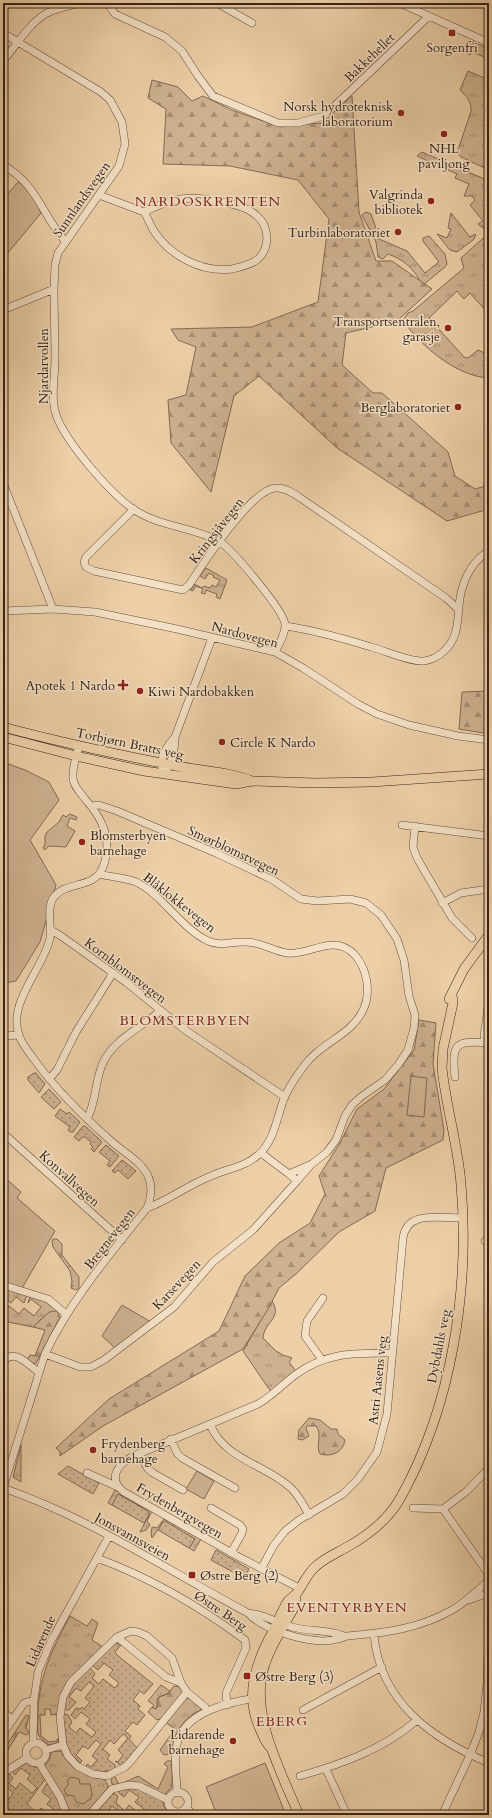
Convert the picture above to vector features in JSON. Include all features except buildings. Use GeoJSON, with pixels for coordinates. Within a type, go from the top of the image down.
{"type":"FeatureCollection","features":[{"type":"Feature","properties":{"kind":"main road","name":"Torbjørn Bratts veg"},"geometry":{"type":"LineString","coordinates":[[3,727],[79,746],[161,763],[238,775],[252,781]]}},
{"type":"Feature","properties":{"kind":"main road","name":"Torbjørn Bratts veg"},"geometry":{"type":"LineString","coordinates":[[3,737],[76,756],[163,774],[236,784],[252,781],[316,783],[372,782],[489,774]]}},
{"type":"Feature","properties":{"kind":"main road","name":"Dybdahls veg"},"geometry":{"type":"LineString","coordinates":[[300,1815],[271,1748],[271,1742],[256,1698],[265,1665],[289,1600],[298,1591],[308,1574],[320,1563],[365,1537],[380,1524],[395,1507],[411,1475],[438,1406],[453,1344],[461,1284],[463,1218],[461,1183],[457,1153],[443,1078],[443,1049],[453,1003],[452,995],[464,969],[489,935]]}},
{"type":"Feature","properties":{"kind":"street"},"geometry":{"type":"LineString","coordinates":[[3,61],[31,26],[47,14],[80,3]]}},
{"type":"Feature","properties":{"kind":"street","name":"Bakkehellet"},"geometry":{"type":"LineString","coordinates":[[107,3],[115,14],[165,36],[182,51],[213,96],[278,123],[298,123],[324,116],[429,16]]}},
{"type":"Feature","properties":{"kind":"street"},"geometry":{"type":"LineString","coordinates":[[217,3],[252,23]]}},
{"type":"Feature","properties":{"kind":"street"},"geometry":{"type":"LineString","coordinates":[[400,3],[489,43]]}},
{"type":"Feature","properties":{"kind":"street","name":"Sunnlandsvegen"},"geometry":{"type":"LineString","coordinates":[[3,33],[101,92],[110,100],[122,122],[125,144],[119,166],[56,258],[54,289]]}},
{"type":"Feature","properties":{"kind":"street"},"geometry":{"type":"LineString","coordinates":[[3,165],[27,183],[38,197],[51,224],[66,242]]}},
{"type":"Feature","properties":{"kind":"street"},"geometry":{"type":"LineString","coordinates":[[99,195],[144,212],[154,231],[173,252],[204,267],[226,270],[246,266],[257,260],[266,247],[266,231],[262,222],[252,212],[235,205],[191,198],[176,199],[144,212]]}},
{"type":"Feature","properties":{"kind":"street"},"geometry":{"type":"LineString","coordinates":[[3,310],[54,289]]}},
{"type":"Feature","properties":{"kind":"street","name":"Njardarvollen"},"geometry":{"type":"LineString","coordinates":[[54,289],[55,360],[53,398],[54,410],[64,432],[111,490],[134,509],[149,517],[198,532],[220,541],[236,557],[270,597],[283,617],[285,626]]}},
{"type":"Feature","properties":{"kind":"street"},"geometry":{"type":"LineString","coordinates":[[3,483],[53,609]]}},
{"type":"Feature","properties":{"kind":"street","name":"Kringsjåvegen"},"geometry":{"type":"LineString","coordinates":[[134,509],[86,557],[84,562],[86,566],[94,571],[183,590],[189,585],[241,513],[272,488],[283,489],[302,499],[446,598],[458,609]]}},
{"type":"Feature","properties":{"kind":"street"},"geometry":{"type":"LineString","coordinates":[[275,652],[281,640],[285,626],[331,634],[409,658],[424,661],[439,656],[450,646],[457,634],[458,609],[461,592],[467,574],[475,563],[489,551]]}},
{"type":"Feature","properties":{"kind":"street","name":"Nardovegen"},"geometry":{"type":"LineString","coordinates":[[3,611],[53,609],[118,615],[275,652],[303,668],[358,704],[377,714],[409,726],[458,736],[489,740]]}},
{"type":"Feature","properties":{"kind":"street"},"geometry":{"type":"LineString","coordinates":[[163,774],[171,765],[175,737],[212,638]]}},
{"type":"Feature","properties":{"kind":"street"},"geometry":{"type":"LineString","coordinates":[[163,774],[161,763],[169,742],[175,737]]}},
{"type":"Feature","properties":{"kind":"street"},"geometry":{"type":"LineString","coordinates":[[3,1036],[19,1035],[17,1023],[20,1002],[46,951],[51,930],[50,905],[54,896],[65,889],[89,882],[100,874],[107,856],[107,834],[102,822],[73,782],[73,773],[79,746]]}},
{"type":"Feature","properties":{"kind":"street","name":"Smørblomstvegen"},"geometry":{"type":"LineString","coordinates":[[91,806],[100,805],[117,811],[237,863],[273,880],[301,899],[317,901],[350,900],[366,903],[381,915],[392,930],[404,960],[409,996],[415,1015],[412,1040],[403,1058],[391,1074],[352,1105],[345,1116],[332,1146],[312,1164],[297,1181]]}},
{"type":"Feature","properties":{"kind":"street"},"geometry":{"type":"LineString","coordinates":[[402,825],[489,836]]}},
{"type":"Feature","properties":{"kind":"street"},"geometry":{"type":"LineString","coordinates":[[415,826],[413,841],[414,852],[452,918],[472,938]]}},
{"type":"Feature","properties":{"kind":"street","name":"Blåklokkevegen"},"geometry":{"type":"LineString","coordinates":[[100,874],[137,883],[190,929],[204,939],[216,944],[224,945],[252,942],[282,952],[292,953],[332,945],[342,947],[355,956],[363,970],[367,983],[367,996],[362,1012],[350,1028],[316,1052],[305,1064],[285,1097],[273,1132],[261,1153]]}},
{"type":"Feature","properties":{"kind":"street"},"geometry":{"type":"LineString","coordinates":[[442,903],[461,893],[489,889]]}},
{"type":"Feature","properties":{"kind":"street","name":"Kornblomstvegen"},"geometry":{"type":"LineString","coordinates":[[51,930],[113,973],[185,1030],[285,1097]]}},
{"type":"Feature","properties":{"kind":"street"},"geometry":{"type":"LineString","coordinates":[[49,1079],[57,1070],[76,1032],[113,973]]}},
{"type":"Feature","properties":{"kind":"street"},"geometry":{"type":"LineString","coordinates":[[455,1077],[454,1053],[456,1048],[464,1042],[487,1043],[484,1036],[489,1001]]}},
{"type":"Feature","properties":{"kind":"street"},"geometry":{"type":"LineString","coordinates":[[87,1119],[92,1109],[101,1069],[108,1053],[120,1041],[160,1011]]}},
{"type":"Feature","properties":{"kind":"street","name":"Bregnevegen"},"geometry":{"type":"LineString","coordinates":[[3,1488],[45,1354],[66,1314],[147,1208],[150,1201],[151,1191],[150,1182],[146,1173],[87,1119],[49,1079],[24,1045],[19,1035]]}},
{"type":"Feature","properties":{"kind":"street","name":"Konvallvegen"},"geometry":{"type":"LineString","coordinates":[[3,1133],[122,1240]]}},
{"type":"Feature","properties":{"kind":"street"},"geometry":{"type":"LineString","coordinates":[[147,1208],[210,1176],[251,1160],[261,1153],[297,1181]]}},
{"type":"Feature","properties":{"kind":"street","name":"Smørblomstvegen"},"geometry":{"type":"LineString","coordinates":[[289,1174],[312,1164]]}},
{"type":"Feature","properties":{"kind":"street","name":"Karsevegen"},"geometry":{"type":"LineString","coordinates":[[45,1354],[80,1367],[91,1367],[104,1360],[174,1307],[213,1262],[252,1230],[297,1181]]}},
{"type":"Feature","properties":{"kind":"street","name":"Astri Aasens veg"},"geometry":{"type":"LineString","coordinates":[[261,1568],[274,1545],[285,1531],[343,1494],[358,1480],[377,1452],[387,1414],[404,1232],[411,1222],[422,1217],[463,1218]]}},
{"type":"Feature","properties":{"kind":"street"},"geometry":{"type":"LineString","coordinates":[[3,1285],[48,1299],[66,1314]]}},
{"type":"Feature","properties":{"kind":"street"},"geometry":{"type":"LineString","coordinates":[[322,1360],[305,1336],[306,1321],[323,1298]]}},
{"type":"Feature","properties":{"kind":"street","name":"Frydenbergvegen"},"geometry":{"type":"LineString","coordinates":[[118,1487],[116,1474],[120,1465],[125,1460],[171,1439],[258,1404],[269,1398],[294,1376],[322,1360],[351,1353],[392,1353]]}},
{"type":"Feature","properties":{"kind":"street"},"geometry":{"type":"LineString","coordinates":[[3,1362],[10,1356],[15,1355],[39,1372]]}},
{"type":"Feature","properties":{"kind":"street"},"geometry":{"type":"LineString","coordinates":[[210,1424],[218,1438],[228,1449],[292,1489],[309,1515]]}},
{"type":"Feature","properties":{"kind":"street"},"geometry":{"type":"LineString","coordinates":[[171,1439],[177,1453],[182,1458],[235,1488]]}},
{"type":"Feature","properties":{"kind":"street","name":"Frydenbergvegen"},"geometry":{"type":"LineString","coordinates":[[139,1453],[152,1473],[183,1490]]}},
{"type":"Feature","properties":{"kind":"street"},"geometry":{"type":"LineString","coordinates":[[413,1508],[443,1509],[467,1491],[489,1468]]}},
{"type":"Feature","properties":{"kind":"street","name":"Frydenbergvegen"},"geometry":{"type":"LineString","coordinates":[[87,1473],[118,1487],[231,1553],[261,1568],[298,1591]]}},
{"type":"Feature","properties":{"kind":"street","name":"Jonsvannsveien"},"geometry":{"type":"LineString","coordinates":[[3,1488],[63,1512],[248,1613],[258,1614],[279,1627],[316,1639],[338,1639],[344,1636],[374,1635],[426,1622],[469,1600],[489,1593]]}},
{"type":"Feature","properties":{"kind":"street","name":"Frydenbergvegen"},"geometry":{"type":"LineString","coordinates":[[211,1508],[243,1529],[242,1534],[231,1553]]}},
{"type":"Feature","properties":{"kind":"street"},"geometry":{"type":"LineString","coordinates":[[443,1509],[488,1579],[489,1593]]}},
{"type":"Feature","properties":{"kind":"street","name":"Lidarende"},"geometry":{"type":"LineString","coordinates":[[27,1758],[27,1749],[34,1743],[34,1700],[38,1672],[51,1641],[109,1536]]}},
{"type":"Feature","properties":{"kind":"street","name":"Østre Berg"},"geometry":{"type":"LineString","coordinates":[[97,1558],[132,1571],[207,1612],[245,1640],[246,1648],[226,1693],[228,1705]]}},
{"type":"Feature","properties":{"kind":"street","name":"Jonsvannsveien"},"geometry":{"type":"LineString","coordinates":[[469,1600],[488,1579]]}},
{"type":"Feature","properties":{"kind":"street"},"geometry":{"type":"LineString","coordinates":[[442,1815],[479,1732],[486,1698],[489,1617]]}},
{"type":"Feature","properties":{"kind":"street"},"geometry":{"type":"LineString","coordinates":[[187,1692],[130,1762],[107,1776],[93,1774],[80,1769],[71,1759],[63,1746],[60,1710],[66,1690],[71,1682],[117,1637],[131,1631],[147,1636],[172,1658],[181,1683],[187,1692],[205,1707],[207,1711]]}},
{"type":"Feature","properties":{"kind":"street"},"geometry":{"type":"LineString","coordinates":[[374,1635],[382,1668],[387,1681],[393,1692],[418,1720],[444,1742],[489,1763]]}},
{"type":"Feature","properties":{"kind":"street"},"geometry":{"type":"LineString","coordinates":[[117,1637],[166,1677],[181,1683]]}},
{"type":"Feature","properties":{"kind":"street"},"geometry":{"type":"LineString","coordinates":[[304,1710],[382,1668]]}},
{"type":"Feature","properties":{"kind":"street"},"geometry":{"type":"LineString","coordinates":[[177,1793],[176,1750],[179,1738],[184,1728],[192,1719],[207,1711],[256,1698]]}},
{"type":"Feature","properties":{"kind":"street"},"geometry":{"type":"LineString","coordinates":[[3,1734],[24,1703],[34,1700]]}},
{"type":"Feature","properties":{"kind":"street"},"geometry":{"type":"LineString","coordinates":[[3,1712],[12,1720]]}},
{"type":"Feature","properties":{"kind":"street"},"geometry":{"type":"LineString","coordinates":[[300,1776],[326,1769],[362,1755],[418,1720]]}},
{"type":"Feature","properties":{"kind":"street"},"geometry":{"type":"LineString","coordinates":[[3,1773],[27,1758],[34,1763],[40,1763],[46,1757],[46,1750],[43,1745],[34,1743]]}},
{"type":"Feature","properties":{"kind":"street"},"geometry":{"type":"LineString","coordinates":[[46,1750],[63,1746]]}},
{"type":"Feature","properties":{"kind":"street"},"geometry":{"type":"LineString","coordinates":[[40,1763],[60,1797],[67,1815]]}},
{"type":"Feature","properties":{"kind":"street"},"geometry":{"type":"LineString","coordinates":[[326,1769],[347,1815]]}},
{"type":"Feature","properties":{"kind":"street"},"geometry":{"type":"LineString","coordinates":[[107,1776],[112,1789]]}},
{"type":"Feature","properties":{"kind":"street"},"geometry":{"type":"LineString","coordinates":[[90,1815],[112,1789],[132,1785],[139,1786],[168,1800]]}},
{"type":"Feature","properties":{"kind":"street"},"geometry":{"type":"LineString","coordinates":[[177,1793],[186,1797],[186,1807],[182,1811],[174,1811],[168,1805],[168,1800],[172,1794],[177,1793]]}},
{"type":"Feature","properties":{"kind":"street"},"geometry":{"type":"LineString","coordinates":[[186,1807],[193,1815]]}},
{"type":"Feature","properties":{"kind":"green space"},"geometry":{"type":"Polygon","coordinates":[[[473,42],[489,49],[489,59],[472,52],[470,55],[467,53],[473,42]]]}},
{"type":"Feature","properties":{"kind":"green space"},"geometry":{"type":"Polygon","coordinates":[[[468,71],[489,80],[489,170],[461,157],[457,153],[471,111],[471,105],[468,99],[460,90],[468,71]]]}},
{"type":"Feature","properties":{"kind":"green space"},"geometry":{"type":"Polygon","coordinates":[[[152,80],[178,87],[192,101],[203,96],[232,110],[280,127],[321,123],[352,96],[359,212],[376,261],[392,261],[432,289],[397,321],[346,333],[342,365],[373,393],[382,393],[448,452],[455,476],[475,489],[489,485],[489,509],[447,521],[337,448],[259,376],[234,396],[211,492],[171,443],[168,400],[186,395],[196,347],[178,340],[171,329],[252,327],[318,302],[329,219],[298,180],[230,166],[163,164],[166,109],[148,98],[152,80]]]}},
{"type":"Feature","properties":{"kind":"green space"},"geometry":{"type":"Polygon","coordinates":[[[422,152],[489,181],[488,225],[483,228],[478,224],[483,221],[470,205],[475,200],[472,196],[464,196],[469,184],[455,178],[457,174],[417,156],[422,152]]]}},
{"type":"Feature","properties":{"kind":"green space"},"geometry":{"type":"Polygon","coordinates":[[[19,181],[33,197],[41,213],[7,254],[3,254],[3,199],[19,181]]]}},
{"type":"Feature","properties":{"kind":"green space"},"geometry":{"type":"Polygon","coordinates":[[[366,212],[371,214],[377,231],[381,233],[379,239],[407,251],[425,273],[439,262],[423,241],[423,238],[429,236],[445,254],[447,264],[445,267],[423,285],[406,263],[388,254],[383,259],[378,257],[376,242],[362,215],[366,212]]]}},
{"type":"Feature","properties":{"kind":"green space"},"geometry":{"type":"Polygon","coordinates":[[[451,213],[470,237],[475,234],[476,235],[473,240],[457,252],[450,250],[437,234],[447,238],[451,229],[448,228],[451,213]]]}},
{"type":"Feature","properties":{"kind":"green space"},"geometry":{"type":"Polygon","coordinates":[[[489,233],[489,307],[485,310],[470,293],[464,299],[457,291],[429,318],[464,357],[468,358],[478,350],[489,355],[489,378],[465,372],[441,358],[419,340],[403,320],[408,313],[413,311],[464,268],[461,258],[489,233]]]}},
{"type":"Feature","properties":{"kind":"green space"},"geometry":{"type":"Polygon","coordinates":[[[206,568],[227,580],[220,599],[216,597],[217,594],[206,590],[205,594],[201,593],[203,589],[196,586],[193,591],[190,590],[190,587],[192,589],[194,584],[202,588],[204,586],[210,588],[212,585],[216,587],[220,580],[213,577],[214,576],[209,573],[205,579],[200,576],[206,568]]]}},
{"type":"Feature","properties":{"kind":"green space"},"geometry":{"type":"Polygon","coordinates":[[[489,691],[489,734],[459,729],[462,692],[489,691]]]}},
{"type":"Feature","properties":{"kind":"green space"},"geometry":{"type":"Polygon","coordinates":[[[3,762],[25,770],[49,782],[59,800],[30,840],[56,885],[40,942],[16,981],[3,983],[3,762]]]}},
{"type":"Feature","properties":{"kind":"green space"},"geometry":{"type":"Polygon","coordinates":[[[70,814],[77,817],[76,820],[70,818],[67,826],[75,831],[66,847],[49,846],[45,850],[43,848],[47,832],[59,822],[63,815],[66,817],[70,814]]]}},
{"type":"Feature","properties":{"kind":"green space"},"geometry":{"type":"Polygon","coordinates":[[[419,1020],[436,1023],[433,1064],[444,1130],[443,1140],[386,1168],[375,1211],[339,1232],[297,1273],[279,1288],[268,1309],[243,1349],[103,1426],[60,1456],[60,1452],[56,1448],[109,1399],[219,1331],[245,1276],[279,1243],[310,1223],[325,1194],[319,1176],[340,1143],[357,1109],[384,1089],[414,1050],[419,1020]]]}},
{"type":"Feature","properties":{"kind":"green space"},"geometry":{"type":"Polygon","coordinates":[[[36,1073],[45,1084],[39,1093],[28,1080],[28,1077],[36,1073]]]}},
{"type":"Feature","properties":{"kind":"green space"},"geometry":{"type":"Polygon","coordinates":[[[411,1076],[427,1078],[424,1117],[407,1115],[411,1076]]]}},
{"type":"Feature","properties":{"kind":"green space"},"geometry":{"type":"Polygon","coordinates":[[[49,1089],[61,1102],[54,1109],[41,1097],[49,1089]]]}},
{"type":"Feature","properties":{"kind":"green space"},"geometry":{"type":"Polygon","coordinates":[[[60,1109],[67,1114],[69,1112],[80,1122],[73,1132],[70,1132],[68,1130],[70,1127],[55,1116],[60,1109]]]}},
{"type":"Feature","properties":{"kind":"green space"},"geometry":{"type":"Polygon","coordinates":[[[83,1126],[85,1126],[102,1142],[94,1152],[91,1149],[93,1147],[90,1144],[91,1142],[85,1137],[82,1137],[79,1141],[74,1137],[83,1126]]]}},
{"type":"Feature","properties":{"kind":"green space"},"geometry":{"type":"Polygon","coordinates":[[[106,1145],[119,1156],[110,1167],[107,1165],[110,1161],[99,1152],[106,1145]]]}},
{"type":"Feature","properties":{"kind":"green space"},"geometry":{"type":"Polygon","coordinates":[[[122,1160],[136,1171],[128,1179],[118,1170],[115,1173],[112,1171],[122,1160]]]}},
{"type":"Feature","properties":{"kind":"green space"},"geometry":{"type":"Polygon","coordinates":[[[3,1176],[21,1192],[17,1198],[55,1231],[21,1290],[3,1285],[3,1176]]]}},
{"type":"Feature","properties":{"kind":"green space"},"geometry":{"type":"Polygon","coordinates":[[[53,1239],[57,1239],[62,1244],[62,1255],[79,1277],[79,1288],[76,1290],[71,1288],[72,1281],[70,1271],[53,1247],[53,1239]]]}},
{"type":"Feature","properties":{"kind":"green space"},"geometry":{"type":"Polygon","coordinates":[[[3,1288],[27,1295],[24,1303],[16,1297],[11,1303],[3,1296],[3,1288]]]}},
{"type":"Feature","properties":{"kind":"green space"},"geometry":{"type":"Polygon","coordinates":[[[30,1296],[42,1299],[57,1311],[41,1319],[33,1327],[3,1321],[3,1312],[9,1306],[19,1314],[24,1308],[34,1316],[41,1307],[31,1299],[28,1303],[30,1296]]]}},
{"type":"Feature","properties":{"kind":"green space"},"geometry":{"type":"Polygon","coordinates":[[[272,1301],[275,1307],[275,1312],[266,1328],[263,1338],[276,1351],[292,1358],[289,1362],[296,1371],[271,1392],[243,1351],[272,1301]]]}},
{"type":"Feature","properties":{"kind":"green space"},"geometry":{"type":"Polygon","coordinates":[[[122,1305],[151,1322],[115,1348],[102,1336],[122,1305]]]}},
{"type":"Feature","properties":{"kind":"green space"},"geometry":{"type":"Polygon","coordinates":[[[57,1311],[60,1317],[36,1363],[32,1364],[27,1360],[30,1355],[35,1356],[45,1330],[33,1327],[49,1312],[57,1311]]]}},
{"type":"Feature","properties":{"kind":"green space"},"geometry":{"type":"Polygon","coordinates":[[[309,1418],[320,1420],[331,1429],[337,1429],[338,1434],[345,1440],[339,1451],[328,1455],[320,1454],[318,1448],[319,1433],[316,1426],[307,1426],[306,1428],[309,1436],[302,1440],[298,1439],[299,1430],[309,1418]]]}},
{"type":"Feature","properties":{"kind":"green space"},"geometry":{"type":"Polygon","coordinates":[[[21,1445],[21,1482],[13,1477],[21,1445]]]}},
{"type":"Feature","properties":{"kind":"green space"},"geometry":{"type":"Polygon","coordinates":[[[68,1466],[99,1483],[93,1494],[58,1474],[68,1466]]]}},
{"type":"Feature","properties":{"kind":"green space"},"geometry":{"type":"Polygon","coordinates":[[[197,1471],[214,1481],[204,1499],[186,1489],[197,1471]]]}},
{"type":"Feature","properties":{"kind":"green space"},"geometry":{"type":"Polygon","coordinates":[[[115,1490],[152,1511],[147,1521],[150,1525],[146,1530],[140,1532],[149,1515],[148,1511],[119,1494],[112,1505],[108,1503],[115,1490]]]}},
{"type":"Feature","properties":{"kind":"green space"},"geometry":{"type":"Polygon","coordinates":[[[118,1494],[148,1511],[149,1515],[144,1523],[112,1505],[118,1494]]]}},
{"type":"Feature","properties":{"kind":"green space"},"geometry":{"type":"Polygon","coordinates":[[[164,1519],[201,1539],[194,1551],[189,1548],[195,1539],[163,1522],[152,1538],[152,1527],[157,1528],[164,1519]]]}},
{"type":"Feature","properties":{"kind":"green space"},"geometry":{"type":"Polygon","coordinates":[[[165,1521],[195,1539],[189,1548],[158,1530],[165,1521]]]}},
{"type":"Feature","properties":{"kind":"green space"},"geometry":{"type":"Polygon","coordinates":[[[216,1550],[249,1569],[244,1578],[211,1560],[216,1550]]]}},
{"type":"Feature","properties":{"kind":"green space"},"geometry":{"type":"Polygon","coordinates":[[[70,1616],[87,1626],[92,1619],[98,1623],[92,1640],[103,1647],[73,1676],[58,1716],[56,1716],[56,1714],[51,1715],[50,1709],[45,1709],[45,1715],[40,1715],[41,1736],[49,1742],[57,1741],[57,1739],[59,1739],[58,1743],[49,1745],[41,1739],[38,1732],[38,1705],[40,1691],[47,1665],[70,1616]]]}},
{"type":"Feature","properties":{"kind":"green space"},"geometry":{"type":"Polygon","coordinates":[[[116,1643],[121,1645],[115,1652],[117,1655],[153,1684],[144,1694],[140,1691],[133,1700],[140,1706],[138,1709],[145,1715],[137,1725],[133,1722],[125,1731],[131,1736],[129,1739],[138,1749],[122,1766],[115,1761],[118,1762],[123,1755],[118,1750],[128,1738],[123,1734],[114,1744],[110,1740],[103,1749],[110,1755],[107,1759],[115,1765],[115,1769],[100,1773],[86,1769],[87,1764],[91,1767],[97,1760],[92,1756],[101,1744],[96,1740],[88,1749],[83,1746],[76,1755],[82,1761],[80,1763],[74,1757],[73,1758],[67,1749],[63,1716],[65,1714],[68,1715],[72,1722],[69,1727],[76,1733],[80,1728],[92,1737],[96,1732],[86,1724],[90,1719],[81,1712],[75,1719],[71,1715],[76,1708],[80,1709],[82,1707],[84,1709],[90,1702],[85,1698],[94,1686],[89,1682],[81,1691],[76,1688],[69,1697],[76,1702],[69,1710],[66,1710],[63,1706],[71,1685],[90,1668],[95,1674],[92,1678],[99,1684],[103,1679],[115,1688],[119,1683],[109,1675],[113,1670],[104,1663],[98,1670],[93,1666],[93,1663],[116,1643]]]}},
{"type":"Feature","properties":{"kind":"green space"},"geometry":{"type":"Polygon","coordinates":[[[161,1685],[170,1691],[157,1699],[156,1709],[152,1707],[154,1705],[148,1701],[161,1685]]]}},
{"type":"Feature","properties":{"kind":"green space"},"geometry":{"type":"Polygon","coordinates":[[[174,1686],[179,1687],[183,1692],[163,1718],[157,1720],[148,1712],[152,1707],[155,1709],[157,1708],[159,1697],[168,1694],[174,1686]]]}},
{"type":"Feature","properties":{"kind":"green space"},"geometry":{"type":"Polygon","coordinates":[[[188,1698],[194,1700],[202,1709],[184,1722],[177,1733],[171,1754],[164,1755],[160,1750],[175,1729],[165,1722],[184,1699],[188,1698]]]}},
{"type":"Feature","properties":{"kind":"green space"},"geometry":{"type":"Polygon","coordinates":[[[26,1715],[29,1716],[26,1728],[29,1732],[28,1734],[26,1735],[19,1732],[3,1758],[3,1751],[26,1715]]]}},
{"type":"Feature","properties":{"kind":"green space"},"geometry":{"type":"Polygon","coordinates":[[[51,1752],[62,1752],[69,1760],[104,1779],[108,1785],[107,1790],[87,1815],[69,1815],[44,1766],[49,1761],[51,1752]]]}},
{"type":"Feature","properties":{"kind":"green space"},"geometry":{"type":"Polygon","coordinates":[[[167,1761],[172,1761],[172,1787],[164,1795],[112,1784],[111,1780],[114,1775],[119,1785],[138,1776],[158,1789],[168,1767],[164,1764],[167,1761]]]}},
{"type":"Feature","properties":{"kind":"green space"},"geometry":{"type":"Polygon","coordinates":[[[25,1762],[39,1768],[45,1779],[27,1804],[37,1813],[41,1808],[50,1815],[4,1815],[9,1809],[4,1805],[13,1793],[8,1788],[3,1794],[3,1775],[10,1774],[13,1778],[9,1783],[16,1789],[20,1783],[32,1793],[37,1788],[27,1779],[30,1775],[21,1768],[15,1775],[12,1771],[25,1762]]]}},
{"type":"Feature","properties":{"kind":"green space"},"geometry":{"type":"Polygon","coordinates":[[[265,1763],[286,1815],[217,1815],[206,1787],[265,1763]]]}},
{"type":"Feature","properties":{"kind":"green space"},"geometry":{"type":"Polygon","coordinates":[[[71,1777],[79,1779],[80,1784],[90,1784],[92,1795],[90,1800],[84,1804],[76,1802],[74,1796],[67,1795],[64,1790],[68,1785],[68,1779],[71,1777]]]}},
{"type":"Feature","properties":{"kind":"green space"},"geometry":{"type":"Polygon","coordinates":[[[49,1784],[61,1803],[65,1815],[55,1815],[57,1812],[47,1804],[51,1799],[42,1792],[46,1785],[49,1784]]]}},
{"type":"Feature","properties":{"kind":"green space"},"geometry":{"type":"Polygon","coordinates":[[[134,1787],[163,1801],[164,1807],[171,1815],[141,1815],[145,1810],[135,1802],[139,1797],[129,1790],[124,1797],[119,1793],[119,1791],[134,1787]]]}},
{"type":"Feature","properties":{"kind":"green space"},"geometry":{"type":"Polygon","coordinates":[[[112,1794],[115,1794],[118,1796],[116,1803],[125,1811],[129,1805],[141,1815],[114,1815],[117,1810],[112,1806],[105,1815],[99,1812],[97,1815],[92,1815],[112,1794]]]}},
{"type":"Feature","properties":{"kind":"place","name":"Sorgenfri"},"geometry":{"type":"Point","coordinates":[452,33]}},
{"type":"Feature","properties":{"kind":"place","name":"Norsk hydroteknisk laboratorium"},"geometry":{"type":"Point","coordinates":[401,113]}},
{"type":"Feature","properties":{"kind":"place","name":"NHL paviljong"},"geometry":{"type":"Point","coordinates":[444,134]}},
{"type":"Feature","properties":{"kind":"place","name":"Valgrinda bibliotek"},"geometry":{"type":"Point","coordinates":[431,201]}},
{"type":"Feature","properties":{"kind":"place","name":"Turbinlaboratoriet"},"geometry":{"type":"Point","coordinates":[398,232]}},
{"type":"Feature","properties":{"kind":"place","name":"Transportsentralen, garasje"},"geometry":{"type":"Point","coordinates":[448,328]}},
{"type":"Feature","properties":{"kind":"place","name":"Berglaboratoriet"},"geometry":{"type":"Point","coordinates":[458,407]}},
{"type":"Feature","properties":{"kind":"place","name":"Apotek 1 Nardo"},"geometry":{"type":"Point","coordinates":[123,685]}},
{"type":"Feature","properties":{"kind":"place","name":"Kiwi Nardobakken"},"geometry":{"type":"Point","coordinates":[140,691]}},
{"type":"Feature","properties":{"kind":"place","name":"Circle K Nardo"},"geometry":{"type":"Point","coordinates":[222,742]}},
{"type":"Feature","properties":{"kind":"place","name":"Blomsterbyen barnehage"},"geometry":{"type":"Point","coordinates":[82,842]}},
{"type":"Feature","properties":{"kind":"place","name":"Frydenberg barnehage"},"geometry":{"type":"Point","coordinates":[93,1450]}},
{"type":"Feature","properties":{"kind":"place","name":"Østre Berg (2)"},"geometry":{"type":"Point","coordinates":[192,1575]}},
{"type":"Feature","properties":{"kind":"place","name":"Østre Berg (3)"},"geometry":{"type":"Point","coordinates":[247,1676]}},
{"type":"Feature","properties":{"kind":"place","name":"Lidarende barnehage"},"geometry":{"type":"Point","coordinates":[233,1741]}},
{"type":"Feature","properties":{"kind":"district","name":"NARDOSKRENTEN"},"geometry":{"type":"Point","coordinates":[208,201]}},
{"type":"Feature","properties":{"kind":"district","name":"BLOMSTERBYEN"},"geometry":{"type":"Point","coordinates":[185,1020]}},
{"type":"Feature","properties":{"kind":"district","name":"EVENTYRBYEN"},"geometry":{"type":"Point","coordinates":[347,1607]}},
{"type":"Feature","properties":{"kind":"district","name":"EBERG"},"geometry":{"type":"Point","coordinates":[282,1721]}}]}
